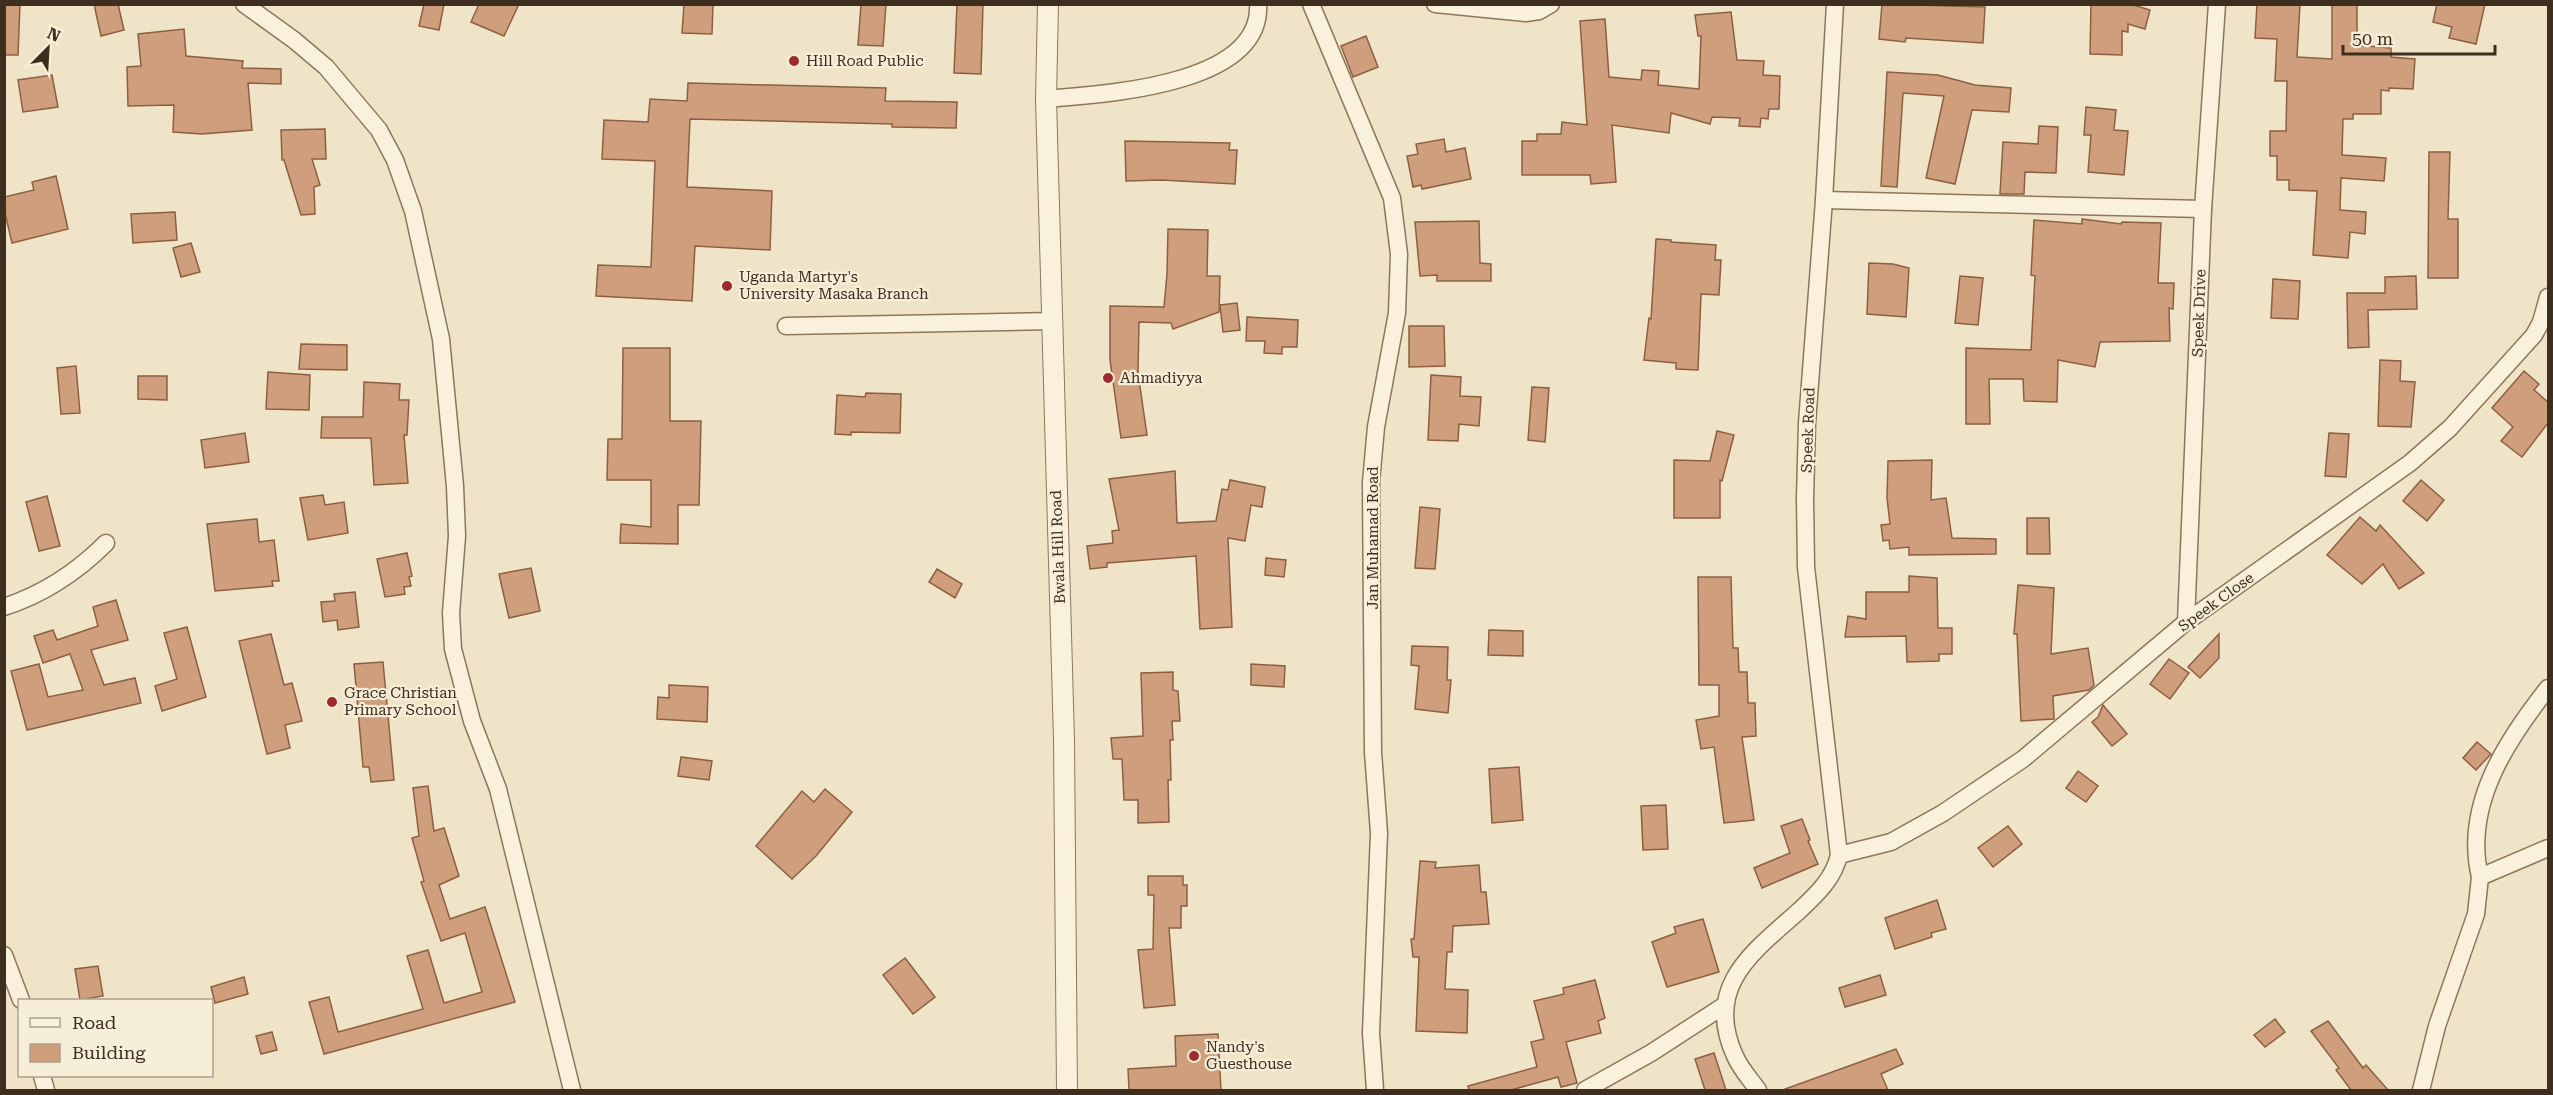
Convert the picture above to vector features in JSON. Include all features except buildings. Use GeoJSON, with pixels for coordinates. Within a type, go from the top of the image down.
{"type":"FeatureCollection","features":[{"type":"Feature","properties":{"kind":"street"},"geometry":{"type":"LineString","coordinates":[[244,4],[294,40],[334,76],[379,130],[395,160],[410,201],[441,339],[455,486],[457,536],[451,613],[453,649],[472,721],[498,789],[572,1090]]}},
{"type":"Feature","properties":{"kind":"street","name":"Bwala Hill Road"},"geometry":{"type":"LineString","coordinates":[[1048,4],[1046,99],[1064,740],[1066,1090]]}},
{"type":"Feature","properties":{"kind":"street"},"geometry":{"type":"LineString","coordinates":[[1046,99],[1129,91],[1203,72],[1231,56],[1247,40],[1256,28],[1259,18],[1258,4]]}},
{"type":"Feature","properties":{"kind":"street","name":"Jan Muhamad Road"},"geometry":{"type":"LineString","coordinates":[[1311,4],[1392,198],[1399,254],[1397,313],[1376,427],[1371,482],[1373,752],[1379,833],[1371,1033],[1375,1090]]}},
{"type":"Feature","properties":{"kind":"street"},"geometry":{"type":"LineString","coordinates":[[1435,4],[1526,13],[1539,11],[1551,4]]}},
{"type":"Feature","properties":{"kind":"street","name":"Speek Road"},"geometry":{"type":"LineString","coordinates":[[1835,4],[1824,200],[1807,423],[1806,567],[1839,855]]}},
{"type":"Feature","properties":{"kind":"street","name":"Speek Drive"},"geometry":{"type":"LineString","coordinates":[[2186,622],[2203,209],[2217,4]]}},
{"type":"Feature","properties":{"kind":"street"},"geometry":{"type":"LineString","coordinates":[[1824,200],[2203,209]]}},
{"type":"Feature","properties":{"kind":"street","name":"Speek Close"},"geometry":{"type":"LineString","coordinates":[[1839,855],[1891,842],[1984,787],[2023,759],[2186,622],[2410,463],[2450,429],[2534,335],[2541,322],[2548,297]]}},
{"type":"Feature","properties":{"kind":"street"},"geometry":{"type":"LineString","coordinates":[[786,326],[1052,321]]}},
{"type":"Feature","properties":{"kind":"street"},"geometry":{"type":"LineString","coordinates":[[4,607],[44,592],[84,565],[106,543]]}},
{"type":"Feature","properties":{"kind":"street"},"geometry":{"type":"LineString","coordinates":[[2421,1090],[2437,1026],[2476,914],[2480,877],[2476,861],[2479,809],[2497,763],[2534,704],[2548,688]]}},
{"type":"Feature","properties":{"kind":"street"},"geometry":{"type":"LineString","coordinates":[[2480,877],[2548,848]]}},
{"type":"Feature","properties":{"kind":"street"},"geometry":{"type":"LineString","coordinates":[[1758,1090],[1735,1056],[1725,1024],[1725,1005],[1730,985],[1736,974],[1824,885],[1836,870],[1839,855]]}},
{"type":"Feature","properties":{"kind":"street"},"geometry":{"type":"LineString","coordinates":[[4,955],[21,999]]}},
{"type":"Feature","properties":{"kind":"street"},"geometry":{"type":"LineString","coordinates":[[1585,1090],[1651,1053],[1725,1005]]}},
{"type":"Feature","properties":{"kind":"place","name":"Hill Road Public"},"geometry":{"type":"Point","coordinates":[794,61]}},
{"type":"Feature","properties":{"kind":"place","name":"Uganda Martyr's University Masaka Branch"},"geometry":{"type":"Point","coordinates":[727,286]}},
{"type":"Feature","properties":{"kind":"place","name":"Ahmadiyya"},"geometry":{"type":"Point","coordinates":[1108,378]}},
{"type":"Feature","properties":{"kind":"place","name":"Grace Christian Primary School"},"geometry":{"type":"Point","coordinates":[332,702]}},
{"type":"Feature","properties":{"kind":"place","name":"Nandy's Guesthouse"},"geometry":{"type":"Point","coordinates":[1194,1056]}}]}
